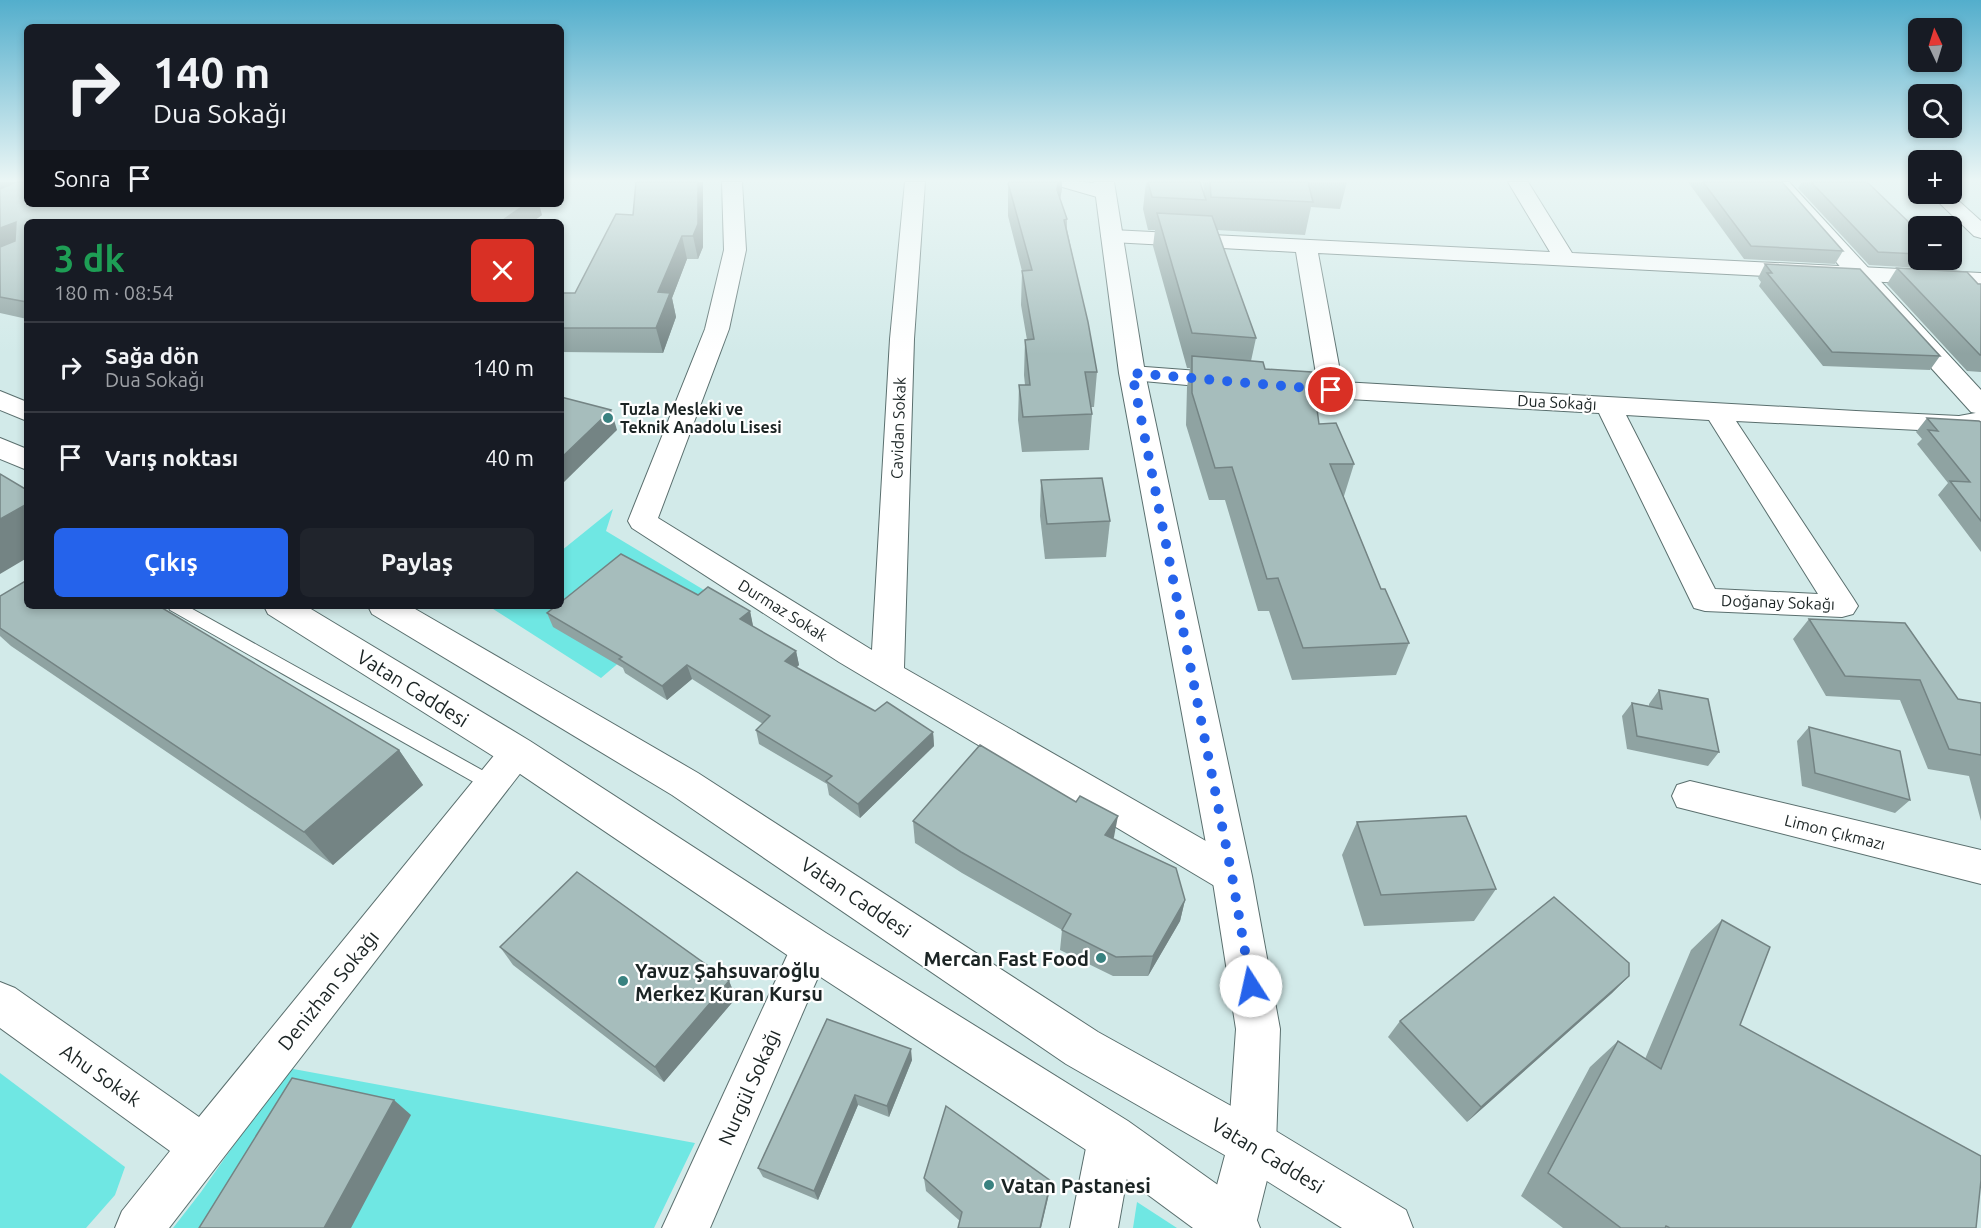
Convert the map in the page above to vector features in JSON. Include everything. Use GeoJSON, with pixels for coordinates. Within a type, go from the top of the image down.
{"type":"FeatureCollection","features":[{"type":"Feature","properties":{"kind":"main road"},"geometry":{"type":"LineString","coordinates":[[1112,239],[1132,373],[1232,876],[1258,1029],[1252,1144],[1233,1227]]}},
{"type":"Feature","properties":{"kind":"main road"},"geometry":{"type":"LineString","coordinates":[[1829,239],[1981,406]]}},
{"type":"Feature","properties":{"kind":"main road"},"geometry":{"type":"LineString","coordinates":[[0,447],[24,459]]}},
{"type":"Feature","properties":{"kind":"main road","name":"Vatan Caddesi"},"geometry":{"type":"LineString","coordinates":[[285,609],[517,752],[811,947],[1111,1138],[1233,1227]]}},
{"type":"Feature","properties":{"kind":"main road","name":"Vatan Caddesi"},"geometry":{"type":"LineString","coordinates":[[389,609],[685,784],[1082,1048],[1252,1144],[1388,1228]]}},
{"type":"Feature","properties":{"kind":"street","name":"Durmaz Sokak"},"geometry":{"type":"LineString","coordinates":[[735,239],[735,250],[717,329],[642,521],[887,674],[1232,876]]}},
{"type":"Feature","properties":{"kind":"street","name":"Cavidan Sokak"},"geometry":{"type":"LineString","coordinates":[[887,674],[902,339],[910,239]]}},
{"type":"Feature","properties":{"kind":"street"},"geometry":{"type":"LineString","coordinates":[[1183,239],[1981,280]]}},
{"type":"Feature","properties":{"kind":"street"},"geometry":{"type":"LineString","coordinates":[[1553,239],[1565,259]]}},
{"type":"Feature","properties":{"kind":"street"},"geometry":{"type":"LineString","coordinates":[[1306,245],[1331,390]]}},
{"type":"Feature","properties":{"kind":"street","name":"Dua Sokağı"},"geometry":{"type":"LineString","coordinates":[[1132,373],[1331,390],[1606,404],[1719,413],[1959,424],[1981,420]]}},
{"type":"Feature","properties":{"kind":"street","name":"Doğanay Sokağı"},"geometry":{"type":"LineString","coordinates":[[1606,404],[1705,600],[1842,606],[1719,413]]}},
{"type":"Feature","properties":{"kind":"street","name":"Denizhan Sokağı"},"geometry":{"type":"LineString","coordinates":[[139,1228],[517,752]]}},
{"type":"Feature","properties":{"kind":"street","name":"Limon Çıkmazı"},"geometry":{"type":"LineString","coordinates":[[1690,796],[1981,867]]}},
{"type":"Feature","properties":{"kind":"street","name":"Nurgül Sokağı"},"geometry":{"type":"LineString","coordinates":[[686,1228],[811,947]]}},
{"type":"Feature","properties":{"kind":"street","name":"Ahu Sokak"},"geometry":{"type":"LineString","coordinates":[[0,1003],[203,1147]]}},
{"type":"Feature","properties":{"kind":"street"},"geometry":{"type":"LineString","coordinates":[[1094,1228],[1111,1138]]}},
{"type":"Feature","properties":{"kind":"lane"},"geometry":{"type":"LineString","coordinates":[[180,609],[492,784]]}},
{"type":"Feature","properties":{"kind":"shaded area"},"geometry":{"type":"Polygon","coordinates":[[[613,509],[606,531],[704,590],[601,678],[493,609],[564,609],[564,549],[613,509]]]}},
{"type":"Feature","properties":{"kind":"shaded area"},"geometry":{"type":"Polygon","coordinates":[[[288,1068],[695,1143],[654,1228],[173,1228],[288,1068]]]}},
{"type":"Feature","properties":{"kind":"shaded area"},"geometry":{"type":"Polygon","coordinates":[[[0,1073],[125,1167],[115,1195],[86,1228],[0,1228],[0,1073]]]}},
{"type":"Feature","properties":{"kind":"shaded area"},"geometry":{"type":"Polygon","coordinates":[[[1137,1202],[1177,1228],[1133,1228],[1137,1202]]]}},
{"type":"Feature","properties":{"kind":"building"},"geometry":{"type":"Polygon","coordinates":[[[24,239],[24,301],[0,297],[0,247],[24,239]]]}},
{"type":"Feature","properties":{"kind":"building"},"geometry":{"type":"Polygon","coordinates":[[[603,239],[681,239],[658,292],[670,293],[656,328],[564,328],[564,293],[575,293],[603,239]]]}},
{"type":"Feature","properties":{"kind":"building"},"geometry":{"type":"Polygon","coordinates":[[[1024,239],[1069,239],[1097,372],[1085,372],[1092,414],[1023,417],[1019,385],[1030,385],[1025,340],[1034,339],[1022,271],[1032,270],[1024,239]]]}},
{"type":"Feature","properties":{"kind":"building"},"geometry":{"type":"Polygon","coordinates":[[[1165,239],[1220,239],[1256,338],[1192,333],[1165,239]]]}},
{"type":"Feature","properties":{"kind":"building"},"geometry":{"type":"Polygon","coordinates":[[[1746,239],[1833,239],[1843,251],[1751,246],[1746,239]]]}},
{"type":"Feature","properties":{"kind":"building"},"geometry":{"type":"Polygon","coordinates":[[[1866,239],[1908,239],[1908,254],[1878,252],[1866,239]]]}},
{"type":"Feature","properties":{"kind":"building"},"geometry":{"type":"Polygon","coordinates":[[[1765,264],[1860,269],[1940,356],[1832,352],[1767,273],[1772,273],[1765,264]]]}},
{"type":"Feature","properties":{"kind":"building"},"geometry":{"type":"Polygon","coordinates":[[[1897,268],[1967,272],[1978,284],[1981,284],[1980,355],[1897,268]]]}},
{"type":"Feature","properties":{"kind":"building"},"geometry":{"type":"Polygon","coordinates":[[[1192,356],[1263,362],[1265,369],[1312,372],[1319,424],[1336,423],[1354,464],[1330,464],[1381,589],[1385,589],[1409,643],[1303,648],[1278,578],[1267,579],[1232,467],[1215,468],[1192,393],[1192,356]]]}},
{"type":"Feature","properties":{"kind":"building"},"geometry":{"type":"Polygon","coordinates":[[[564,398],[611,410],[564,455],[564,398]]]}},
{"type":"Feature","properties":{"kind":"building"},"geometry":{"type":"Polygon","coordinates":[[[1927,418],[1981,422],[1981,521],[1950,481],[1970,482],[1928,430],[1938,431],[1927,418]]]}},
{"type":"Feature","properties":{"kind":"building"},"geometry":{"type":"Polygon","coordinates":[[[0,474],[24,488],[24,506],[0,519],[0,474]]]}},
{"type":"Feature","properties":{"kind":"building"},"geometry":{"type":"Polygon","coordinates":[[[1102,478],[1110,521],[1047,524],[1041,480],[1102,478]]]}},
{"type":"Feature","properties":{"kind":"building"},"geometry":{"type":"Polygon","coordinates":[[[621,554],[698,595],[708,587],[750,611],[740,619],[796,651],[785,661],[875,711],[887,702],[933,732],[858,804],[826,781],[832,776],[756,730],[770,716],[687,665],[662,686],[619,659],[622,657],[547,613],[552,609],[564,609],[564,600],[621,554]]]}},
{"type":"Feature","properties":{"kind":"building"},"geometry":{"type":"Polygon","coordinates":[[[24,582],[24,609],[164,609],[399,750],[304,832],[0,628],[0,596],[24,582]]]}},
{"type":"Feature","properties":{"kind":"building"},"geometry":{"type":"Polygon","coordinates":[[[1809,619],[1905,623],[1958,699],[1981,703],[1981,755],[1949,749],[1920,680],[1845,676],[1809,619]]]}},
{"type":"Feature","properties":{"kind":"building"},"geometry":{"type":"Polygon","coordinates":[[[1659,690],[1708,699],[1719,752],[1637,736],[1632,703],[1662,709],[1659,690]]]}},
{"type":"Feature","properties":{"kind":"building"},"geometry":{"type":"Polygon","coordinates":[[[1809,727],[1900,751],[1910,800],[1815,773],[1809,727]]]}},
{"type":"Feature","properties":{"kind":"building"},"geometry":{"type":"Polygon","coordinates":[[[980,745],[1076,802],[1080,796],[1118,816],[1105,835],[1176,868],[1185,900],[1153,956],[1116,957],[1062,930],[1071,914],[961,852],[913,821],[980,745]]]}},
{"type":"Feature","properties":{"kind":"building"},"geometry":{"type":"Polygon","coordinates":[[[1466,816],[1496,889],[1381,895],[1357,822],[1466,816]]]}},
{"type":"Feature","properties":{"kind":"building","name":"Yavuz Şahsuvaroğlu Merkez Kuran Kursu"},"geometry":{"type":"Polygon","coordinates":[[[577,872],[729,981],[655,1067],[500,947],[577,872]]]}},
{"type":"Feature","properties":{"kind":"building"},"geometry":{"type":"Polygon","coordinates":[[[1554,897],[1629,963],[1629,976],[1481,1107],[1400,1021],[1554,897]]]}},
{"type":"Feature","properties":{"kind":"building"},"geometry":{"type":"Polygon","coordinates":[[[1722,920],[1770,947],[1740,1025],[1981,1156],[1976,1228],[1670,1228],[1666,1226],[1665,1228],[1621,1228],[1548,1173],[1618,1041],[1661,1069],[1722,920]]]}},
{"type":"Feature","properties":{"kind":"building"},"geometry":{"type":"Polygon","coordinates":[[[827,1019],[911,1049],[887,1106],[855,1095],[814,1191],[758,1168],[827,1019]]]}},
{"type":"Feature","properties":{"kind":"building"},"geometry":{"type":"Polygon","coordinates":[[[292,1078],[394,1100],[324,1228],[199,1228],[292,1078]]]}},
{"type":"Feature","properties":{"kind":"building"},"geometry":{"type":"Polygon","coordinates":[[[946,1106],[1051,1181],[1040,1228],[958,1228],[962,1212],[924,1178],[946,1106]]]}},
{"type":"Feature","properties":{"kind":"place","name":"Tuzla Mesleki ve Teknik Anadolu Lisesi"},"geometry":{"type":"Point","coordinates":[608,418]}},
{"type":"Feature","properties":{"kind":"place","name":"Mercan Fast Food"},"geometry":{"type":"Point","coordinates":[1101,958]}},
{"type":"Feature","properties":{"kind":"place","name":"Yavuz Şahsuvaroğlu Merkez Kuran Kursu"},"geometry":{"type":"Point","coordinates":[623,981]}},
{"type":"Feature","properties":{"kind":"place","name":"Vatan Pastanesi"},"geometry":{"type":"Point","coordinates":[989,1185]}},
{"type":"Feature","properties":{"kind":"route"},"geometry":{"type":"LineString","coordinates":[[1251,986],[1232,876],[1132,373],[1331,390]]}}]}
